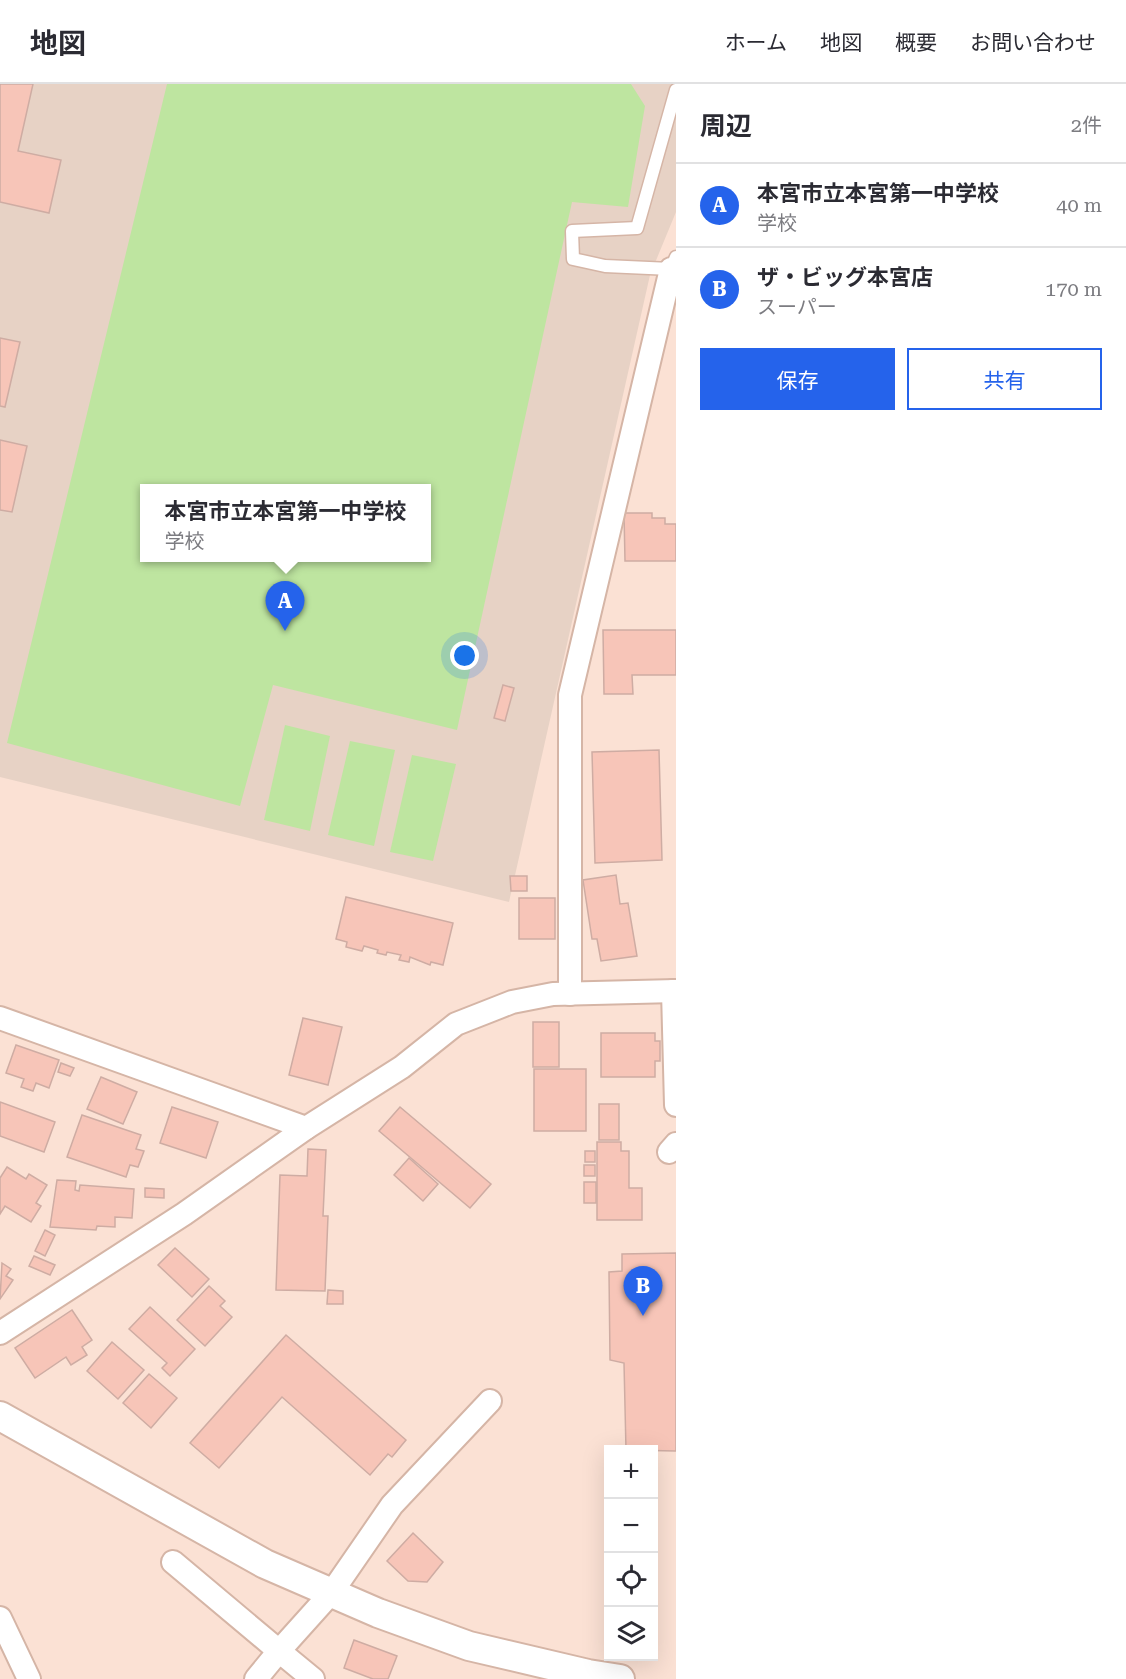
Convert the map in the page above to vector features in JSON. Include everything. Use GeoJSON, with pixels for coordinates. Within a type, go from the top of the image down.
{"type":"FeatureCollection","features":[{"type":"Feature","properties":{"kind":"street"},"geometry":{"type":"LineString","coordinates":[[570,994],[570,695],[674,265]]}},
{"type":"Feature","properties":{"kind":"street"},"geometry":{"type":"LineString","coordinates":[[0,1333],[184,1214],[306,1128],[402,1067],[465,1020],[512,1002],[570,994],[675,991],[676,1105]]}},
{"type":"Feature","properties":{"kind":"street"},"geometry":{"type":"LineString","coordinates":[[0,1018],[306,1128]]}},
{"type":"Feature","properties":{"kind":"street"},"geometry":{"type":"LineString","coordinates":[[256,1679],[332,1592],[392,1505],[490,1401]]}},
{"type":"Feature","properties":{"kind":"street"},"geometry":{"type":"LineString","coordinates":[[0,1416],[265,1564],[378,1613],[469,1646],[588,1677],[620,1679]]}},
{"type":"Feature","properties":{"kind":"street"},"geometry":{"type":"LineString","coordinates":[[174,1563],[314,1679]]}},
{"type":"Feature","properties":{"kind":"street"},"geometry":{"type":"LineString","coordinates":[[0,1618],[29,1679]]}},
{"type":"Feature","properties":{"kind":"lane"},"geometry":{"type":"LineString","coordinates":[[674,265],[605,266],[573,260],[572,231],[637,228],[676,86]]}},
{"type":"Feature","properties":{"kind":"shaded area"},"geometry":{"type":"Polygon","coordinates":[[[0,84],[676,84],[676,212],[650,275],[509,902],[0,777],[0,84]]]}},
{"type":"Feature","properties":{"kind":"green space"},"geometry":{"type":"Polygon","coordinates":[[[167,84],[631,84],[645,106],[628,207],[572,202],[457,730],[273,685],[240,806],[7,743],[167,84]]]}},
{"type":"Feature","properties":{"kind":"green space"},"geometry":{"type":"Polygon","coordinates":[[[285,725],[330,736],[310,831],[264,820],[285,725]]]}},
{"type":"Feature","properties":{"kind":"green space"},"geometry":{"type":"Polygon","coordinates":[[[350,741],[395,750],[374,846],[328,835],[350,741]]]}},
{"type":"Feature","properties":{"kind":"green space"},"geometry":{"type":"Polygon","coordinates":[[[412,755],[456,764],[433,861],[390,852],[412,755]]]}},
{"type":"Feature","properties":{"kind":"building"},"geometry":{"type":"Polygon","coordinates":[[[0,84],[33,84],[18,151],[61,160],[49,213],[0,202],[0,84]]]}},
{"type":"Feature","properties":{"kind":"building"},"geometry":{"type":"Polygon","coordinates":[[[0,338],[20,342],[5,407],[0,406],[0,338]]]}},
{"type":"Feature","properties":{"kind":"building"},"geometry":{"type":"Polygon","coordinates":[[[0,440],[27,446],[12,512],[0,510],[0,440]]]}},
{"type":"Feature","properties":{"kind":"building"},"geometry":{"type":"Polygon","coordinates":[[[624,513],[652,513],[652,518],[665,518],[665,524],[676,524],[676,561],[625,561],[624,513]]]}},
{"type":"Feature","properties":{"kind":"building"},"geometry":{"type":"Polygon","coordinates":[[[603,630],[676,630],[676,675],[632,675],[633,694],[604,694],[603,630]]]}},
{"type":"Feature","properties":{"kind":"building"},"geometry":{"type":"Polygon","coordinates":[[[503,685],[514,688],[505,721],[494,718],[503,685]]]}},
{"type":"Feature","properties":{"kind":"building"},"geometry":{"type":"Polygon","coordinates":[[[659,750],[662,860],[595,863],[592,752],[659,750]]]}},
{"type":"Feature","properties":{"kind":"building"},"geometry":{"type":"Polygon","coordinates":[[[616,875],[620,904],[628,903],[637,956],[601,961],[597,939],[592,939],[583,880],[616,875]]]}},
{"type":"Feature","properties":{"kind":"building"},"geometry":{"type":"Polygon","coordinates":[[[510,876],[527,876],[527,891],[511,891],[510,876]]]}},
{"type":"Feature","properties":{"kind":"building"},"geometry":{"type":"Polygon","coordinates":[[[346,897],[453,923],[443,965],[431,962],[430,965],[410,957],[409,962],[399,960],[401,955],[387,952],[386,955],[377,953],[378,950],[364,946],[362,951],[346,947],[347,942],[336,939],[346,897]]]}},
{"type":"Feature","properties":{"kind":"building"},"geometry":{"type":"Polygon","coordinates":[[[519,898],[555,898],[555,939],[519,939],[519,898]]]}},
{"type":"Feature","properties":{"kind":"building"},"geometry":{"type":"Polygon","coordinates":[[[303,1018],[342,1027],[328,1085],[289,1075],[303,1018]]]}},
{"type":"Feature","properties":{"kind":"building"},"geometry":{"type":"Polygon","coordinates":[[[533,1022],[559,1022],[559,1067],[533,1067],[533,1022]]]}},
{"type":"Feature","properties":{"kind":"building"},"geometry":{"type":"Polygon","coordinates":[[[601,1033],[655,1033],[655,1041],[660,1041],[660,1061],[655,1061],[655,1077],[601,1077],[601,1033]]]}},
{"type":"Feature","properties":{"kind":"building"},"geometry":{"type":"Polygon","coordinates":[[[16,1045],[59,1060],[49,1088],[36,1083],[33,1091],[21,1087],[24,1079],[6,1073],[16,1045]]]}},
{"type":"Feature","properties":{"kind":"building"},"geometry":{"type":"Polygon","coordinates":[[[61,1063],[74,1068],[70,1076],[58,1072],[61,1063]]]}},
{"type":"Feature","properties":{"kind":"building"},"geometry":{"type":"Polygon","coordinates":[[[534,1069],[586,1069],[586,1131],[534,1131],[534,1069]]]}},
{"type":"Feature","properties":{"kind":"building"},"geometry":{"type":"Polygon","coordinates":[[[101,1077],[137,1092],[123,1124],[87,1109],[101,1077]]]}},
{"type":"Feature","properties":{"kind":"building"},"geometry":{"type":"Polygon","coordinates":[[[0,1102],[55,1122],[44,1152],[0,1136],[0,1102]]]}},
{"type":"Feature","properties":{"kind":"building"},"geometry":{"type":"Polygon","coordinates":[[[599,1104],[619,1104],[619,1140],[599,1140],[599,1104]]]}},
{"type":"Feature","properties":{"kind":"building"},"geometry":{"type":"Polygon","coordinates":[[[172,1107],[218,1122],[206,1158],[160,1143],[172,1107]]]}},
{"type":"Feature","properties":{"kind":"building"},"geometry":{"type":"Polygon","coordinates":[[[400,1107],[491,1184],[470,1208],[379,1131],[400,1107]]]}},
{"type":"Feature","properties":{"kind":"building"},"geometry":{"type":"Polygon","coordinates":[[[82,1115],[141,1135],[136,1149],[144,1151],[138,1167],[130,1165],[126,1177],[67,1157],[82,1115]]]}},
{"type":"Feature","properties":{"kind":"building"},"geometry":{"type":"Polygon","coordinates":[[[597,1142],[621,1142],[621,1151],[629,1151],[629,1188],[642,1188],[642,1220],[597,1220],[597,1142]]]}},
{"type":"Feature","properties":{"kind":"building"},"geometry":{"type":"Polygon","coordinates":[[[308,1149],[326,1150],[323,1216],[328,1216],[325,1291],[276,1290],[280,1175],[307,1176],[308,1149]]]}},
{"type":"Feature","properties":{"kind":"building"},"geometry":{"type":"Polygon","coordinates":[[[585,1151],[595,1151],[595,1162],[585,1162],[585,1151]]]}},
{"type":"Feature","properties":{"kind":"building"},"geometry":{"type":"Polygon","coordinates":[[[409,1158],[438,1184],[423,1201],[394,1175],[409,1158]]]}},
{"type":"Feature","properties":{"kind":"building"},"geometry":{"type":"Polygon","coordinates":[[[584,1165],[595,1165],[595,1176],[584,1176],[584,1165]]]}},
{"type":"Feature","properties":{"kind":"building"},"geometry":{"type":"Polygon","coordinates":[[[7,1167],[26,1179],[29,1174],[47,1185],[36,1203],[41,1206],[31,1222],[5,1206],[0,1214],[0,1178],[7,1167]]]}},
{"type":"Feature","properties":{"kind":"building"},"geometry":{"type":"Polygon","coordinates":[[[57,1180],[76,1181],[75,1190],[79,1191],[80,1185],[134,1189],[132,1218],[115,1217],[115,1227],[97,1226],[96,1230],[50,1227],[57,1180]]]}},
{"type":"Feature","properties":{"kind":"building"},"geometry":{"type":"Polygon","coordinates":[[[584,1182],[596,1182],[596,1203],[584,1203],[584,1182]]]}},
{"type":"Feature","properties":{"kind":"building"},"geometry":{"type":"Polygon","coordinates":[[[145,1188],[164,1189],[164,1198],[145,1197],[145,1188]]]}},
{"type":"Feature","properties":{"kind":"building"},"geometry":{"type":"Polygon","coordinates":[[[45,1230],[55,1235],[45,1256],[35,1251],[45,1230]]]}},
{"type":"Feature","properties":{"kind":"building"},"geometry":{"type":"Polygon","coordinates":[[[175,1248],[209,1279],[192,1297],[158,1265],[175,1248]]]}},
{"type":"Feature","properties":{"kind":"building"},"geometry":{"type":"Polygon","coordinates":[[[676,1253],[676,1451],[658,1451],[658,1445],[626,1445],[624,1363],[610,1360],[609,1272],[622,1271],[622,1254],[676,1253]]]}},
{"type":"Feature","properties":{"kind":"building"},"geometry":{"type":"Polygon","coordinates":[[[34,1256],[55,1265],[50,1275],[29,1266],[34,1256]]]}},
{"type":"Feature","properties":{"kind":"building"},"geometry":{"type":"Polygon","coordinates":[[[2,1263],[11,1269],[6,1276],[13,1280],[0,1299],[2,1263]]]}},
{"type":"Feature","properties":{"kind":"building"},"geometry":{"type":"Polygon","coordinates":[[[209,1286],[225,1301],[220,1306],[232,1317],[205,1346],[177,1320],[209,1286]]]}},
{"type":"Feature","properties":{"kind":"building"},"geometry":{"type":"Polygon","coordinates":[[[328,1290],[343,1291],[343,1304],[327,1304],[328,1290]]]}},
{"type":"Feature","properties":{"kind":"building"},"geometry":{"type":"Polygon","coordinates":[[[150,1307],[195,1349],[170,1376],[162,1368],[167,1363],[129,1329],[150,1307]]]}},
{"type":"Feature","properties":{"kind":"building"},"geometry":{"type":"Polygon","coordinates":[[[72,1310],[92,1340],[82,1347],[87,1355],[71,1365],[66,1357],[35,1378],[15,1348],[72,1310]]]}},
{"type":"Feature","properties":{"kind":"building"},"geometry":{"type":"Polygon","coordinates":[[[286,1335],[406,1440],[392,1457],[388,1454],[370,1475],[282,1397],[219,1468],[190,1443],[286,1335]]]}},
{"type":"Feature","properties":{"kind":"building"},"geometry":{"type":"Polygon","coordinates":[[[112,1342],[144,1370],[118,1399],[87,1371],[112,1342]]]}},
{"type":"Feature","properties":{"kind":"building"},"geometry":{"type":"Polygon","coordinates":[[[149,1374],[177,1398],[151,1428],[123,1403],[149,1374]]]}},
{"type":"Feature","properties":{"kind":"building"},"geometry":{"type":"Polygon","coordinates":[[[413,1533],[443,1562],[427,1582],[408,1581],[387,1561],[413,1533]]]}},
{"type":"Feature","properties":{"kind":"building"},"geometry":{"type":"Polygon","coordinates":[[[354,1640],[397,1656],[388,1679],[373,1679],[344,1668],[354,1640]]]}},
{"type":"Feature","properties":{"kind":"place","name":"本宮市立本宮第一中学校"},"geometry":{"type":"Point","coordinates":[285,631]}},
{"type":"Feature","properties":{"kind":"place","name":"ザ・ビッグ本宮店"},"geometry":{"type":"Point","coordinates":[643,1316]}}]}
